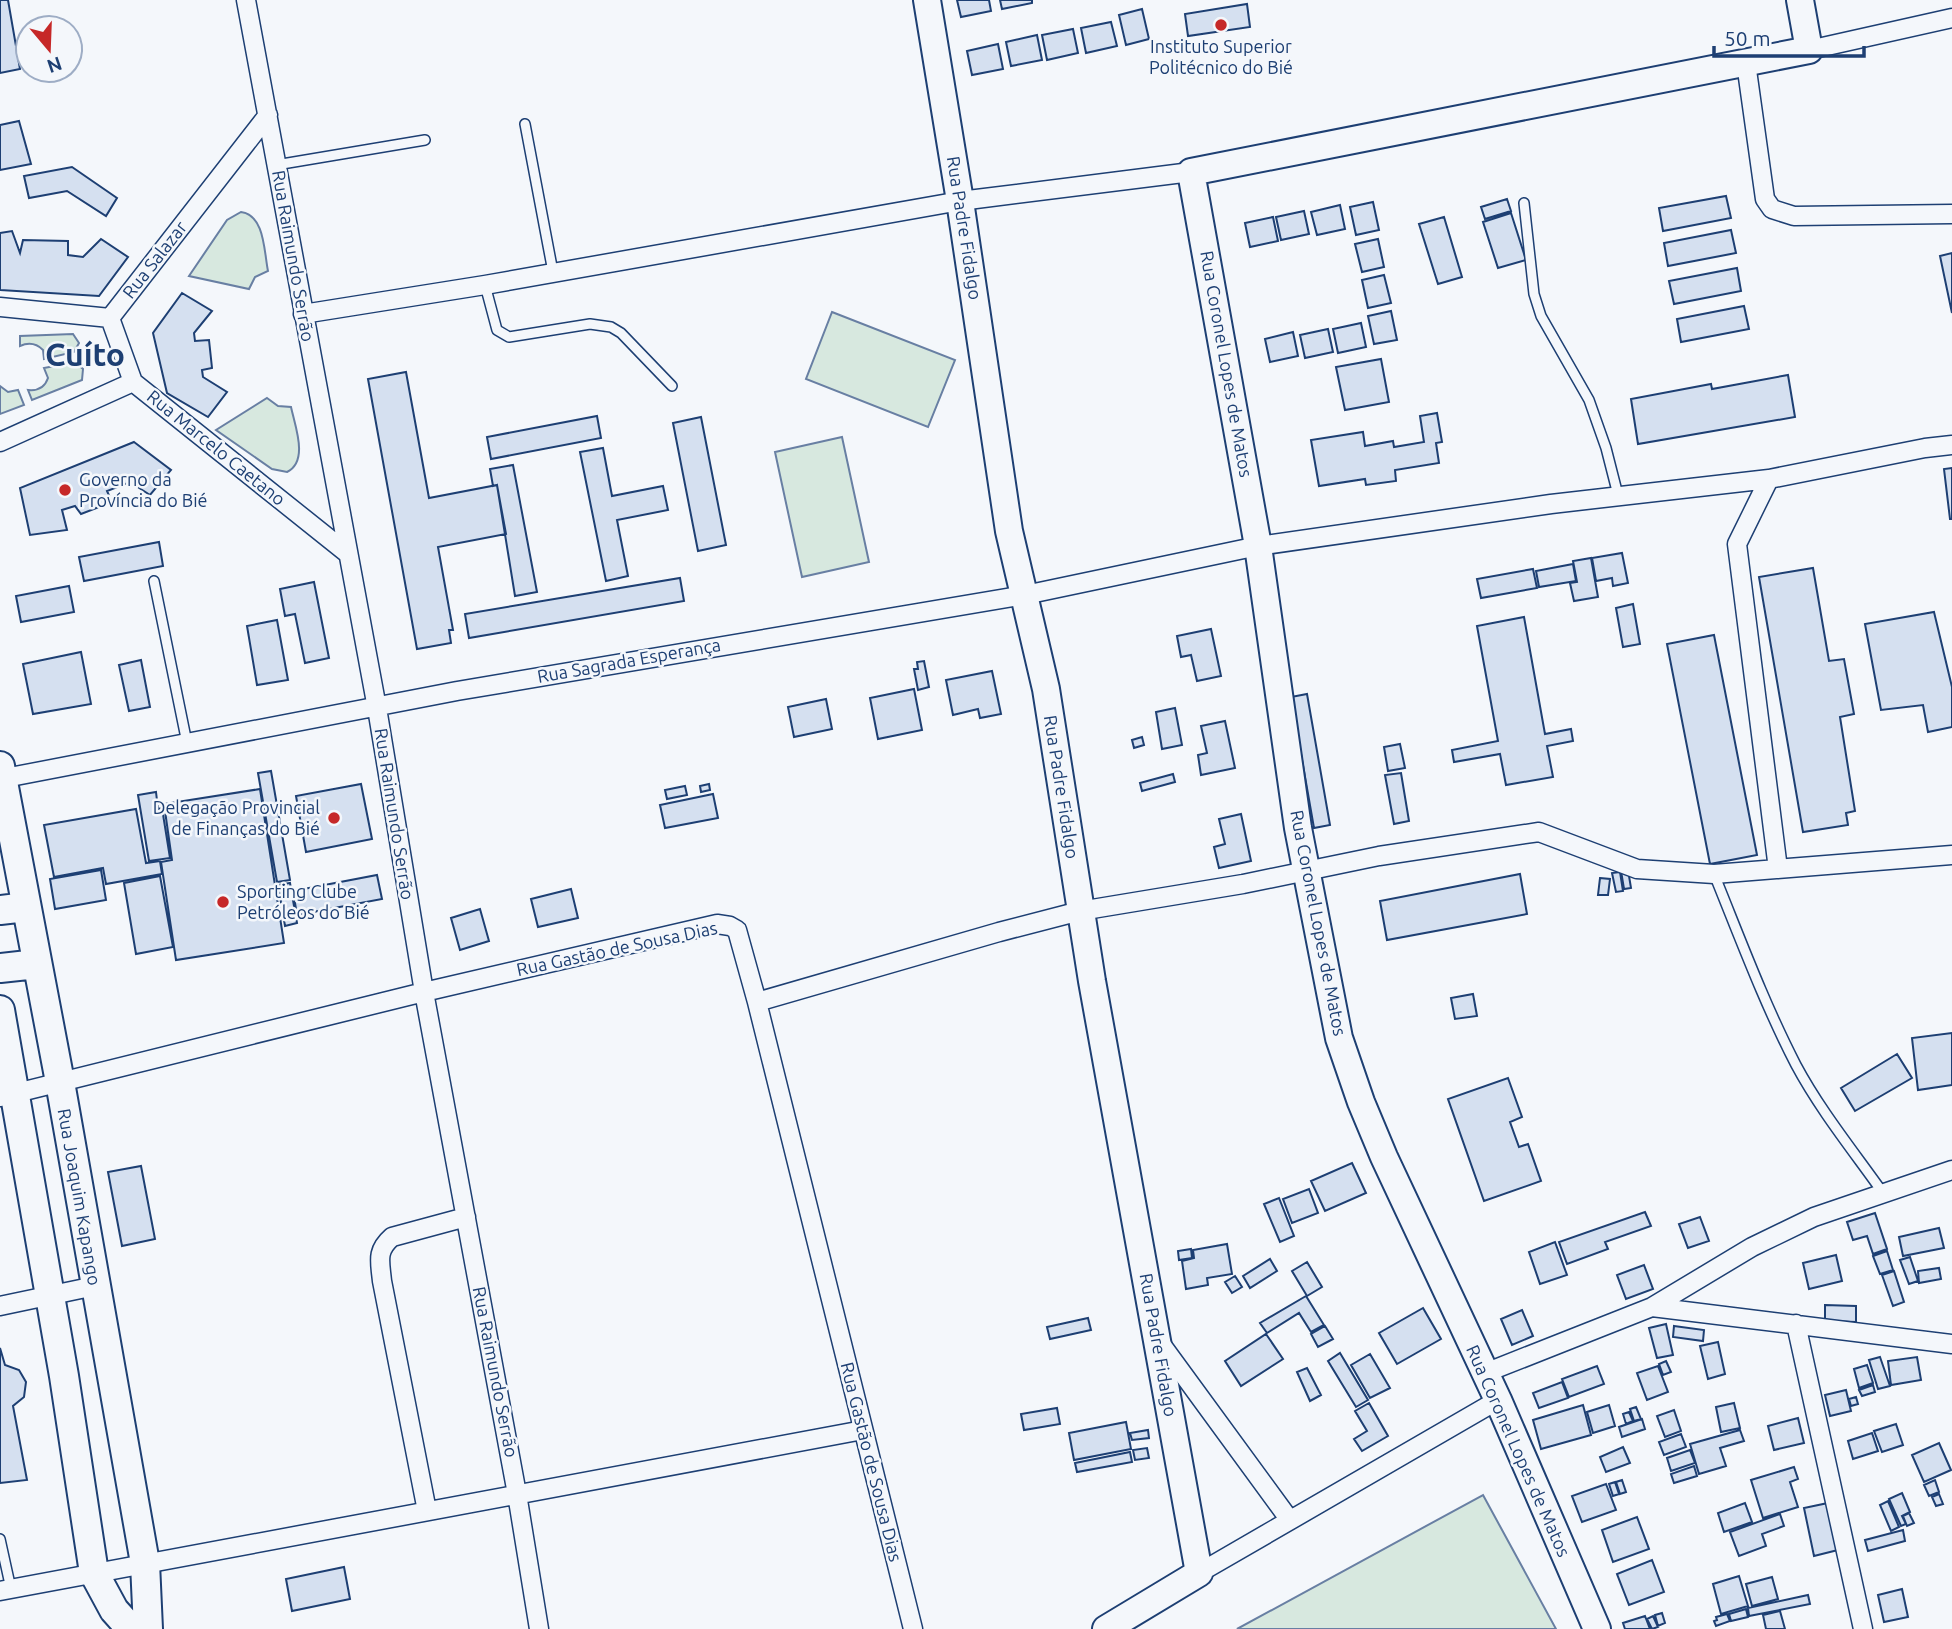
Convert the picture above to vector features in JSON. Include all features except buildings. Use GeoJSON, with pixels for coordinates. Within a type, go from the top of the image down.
{"type":"FeatureCollection","features":[{"type":"Feature","properties":{"kind":"main road","name":"Rua Joaquim Kapango"},"geometry":{"type":"LineString","coordinates":[[1,774],[13,908],[37,964],[60,1082],[145,1563],[148,1629]]}},
{"type":"Feature","properties":{"kind":"main road"},"geometry":{"type":"LineString","coordinates":[[0,968],[37,964]]}},
{"type":"Feature","properties":{"kind":"main road"},"geometry":{"type":"LineString","coordinates":[[0,1010],[7,1096],[50,1296],[94,1573],[120,1623]]}},
{"type":"Feature","properties":{"kind":"street","name":"Rua Raimundo Serrão"},"geometry":{"type":"LineString","coordinates":[[246,0],[346,553],[377,708],[424,992],[517,1494],[539,1629]]}},
{"type":"Feature","properties":{"kind":"street","name":"Rua Padre Fidalgo"},"geometry":{"type":"LineString","coordinates":[[927,0],[1009,531],[1046,689],[1080,911],[1199,1573]]}},
{"type":"Feature","properties":{"kind":"street"},"geometry":{"type":"LineString","coordinates":[[1800,0],[1809,50]]}},
{"type":"Feature","properties":{"kind":"street"},"geometry":{"type":"LineString","coordinates":[[303,314],[485,285],[960,201],[1191,172],[1746,63],[1952,18]]}},
{"type":"Feature","properties":{"kind":"street"},"geometry":{"type":"LineString","coordinates":[[1746,63],[1765,199],[1772,209],[1794,216],[1952,214]]}},
{"type":"Feature","properties":{"kind":"street","name":"Rua Salazar"},"geometry":{"type":"LineString","coordinates":[[110,318],[268,115]]}},
{"type":"Feature","properties":{"kind":"street","name":"Rua Coronel Lopes de Matos"},"geometry":{"type":"LineString","coordinates":[[1191,172],[1258,546],[1298,828],[1339,1038],[1384,1157],[1498,1400],[1597,1629]]}},
{"type":"Feature","properties":{"kind":"street"},"geometry":{"type":"LineString","coordinates":[[0,307],[110,318],[133,382]]}},
{"type":"Feature","properties":{"kind":"street","name":"Rua Marcelo Caetano"},"geometry":{"type":"LineString","coordinates":[[0,443],[133,382],[346,553]]}},
{"type":"Feature","properties":{"kind":"street","name":"Rua Sagrada Esperança"},"geometry":{"type":"LineString","coordinates":[[1,774],[187,743],[471,688],[1025,594],[1258,546],[1618,495],[1769,479],[1952,445]]}},
{"type":"Feature","properties":{"kind":"street"},"geometry":{"type":"LineString","coordinates":[[1769,479],[1737,544],[1778,869]]}},
{"type":"Feature","properties":{"kind":"street"},"geometry":{"type":"LineString","coordinates":[[757,1002],[1080,911],[1379,856],[1539,832],[1637,869],[1714,874],[1952,855]]}},
{"type":"Feature","properties":{"kind":"street","name":"Rua Gastão de Sousa Dias"},"geometry":{"type":"LineString","coordinates":[[7,1096],[424,992],[717,925],[737,930],[913,1629]]}},
{"type":"Feature","properties":{"kind":"street"},"geometry":{"type":"LineString","coordinates":[[1485,1373],[1652,1307],[1752,1247],[1814,1217],[1952,1170]]}},
{"type":"Feature","properties":{"kind":"street"},"geometry":{"type":"LineString","coordinates":[[427,1511],[382,1281],[380,1257],[383,1245],[392,1237],[466,1217]]}},
{"type":"Feature","properties":{"kind":"street"},"geometry":{"type":"LineString","coordinates":[[0,1306],[95,1286]]}},
{"type":"Feature","properties":{"kind":"street"},"geometry":{"type":"LineString","coordinates":[[1652,1307],[1952,1344]]}},
{"type":"Feature","properties":{"kind":"street"},"geometry":{"type":"LineString","coordinates":[[1796,1324],[1863,1629]]}},
{"type":"Feature","properties":{"kind":"street"},"geometry":{"type":"LineString","coordinates":[[1157,1339],[1289,1519]]}},
{"type":"Feature","properties":{"kind":"street"},"geometry":{"type":"LineString","coordinates":[[1106,1629],[1289,1519],[1498,1400]]}},
{"type":"Feature","properties":{"kind":"street"},"geometry":{"type":"LineString","coordinates":[[5,1590],[863,1430]]}},
{"type":"Feature","properties":{"kind":"lane"},"geometry":{"type":"LineString","coordinates":[[525,124],[553,272]]}},
{"type":"Feature","properties":{"kind":"lane"},"geometry":{"type":"LineString","coordinates":[[276,164],[425,140]]}},
{"type":"Feature","properties":{"kind":"lane"},"geometry":{"type":"LineString","coordinates":[[1524,202],[1534,294],[1541,316],[1589,400],[1606,448],[1618,495]]}},
{"type":"Feature","properties":{"kind":"lane"},"geometry":{"type":"LineString","coordinates":[[485,285],[497,330],[502,335],[509,337],[590,324],[611,327],[621,333],[671,386]]}},
{"type":"Feature","properties":{"kind":"lane"},"geometry":{"type":"LineString","coordinates":[[155,581],[187,743]]}},
{"type":"Feature","properties":{"kind":"lane"},"geometry":{"type":"LineString","coordinates":[[1714,874],[1764,997],[1797,1067],[1883,1193]]}},
{"type":"Feature","properties":{"kind":"lane"},"geometry":{"type":"LineString","coordinates":[[0,1539],[5,1590]]}},
{"type":"Feature","properties":{"kind":"shaded area"},"geometry":{"type":"Polygon","coordinates":[[[241,212],[255,220],[259,227],[268,271],[255,277],[249,289],[189,276],[227,220],[241,212]]]}},
{"type":"Feature","properties":{"kind":"shaded area"},"geometry":{"type":"Polygon","coordinates":[[[832,312],[955,360],[928,427],[806,379],[832,312]]]}},
{"type":"Feature","properties":{"kind":"shaded area"},"geometry":{"type":"Polygon","coordinates":[[[73,334],[79,343],[74,352],[44,359],[43,350],[38,346],[20,346],[20,336],[73,334]]]}},
{"type":"Feature","properties":{"kind":"shaded area"},"geometry":{"type":"Polygon","coordinates":[[[75,362],[83,369],[82,380],[32,400],[28,390],[41,388],[48,378],[44,368],[75,362]]]}},
{"type":"Feature","properties":{"kind":"shaded area"},"geometry":{"type":"Polygon","coordinates":[[[0,386],[8,392],[18,390],[24,405],[0,414],[0,386]]]}},
{"type":"Feature","properties":{"kind":"shaded area"},"geometry":{"type":"Polygon","coordinates":[[[267,398],[278,406],[291,407],[299,452],[294,467],[287,472],[272,469],[216,430],[267,398]]]}},
{"type":"Feature","properties":{"kind":"shaded area"},"geometry":{"type":"Polygon","coordinates":[[[842,437],[869,562],[802,577],[775,452],[842,437]]]}},
{"type":"Feature","properties":{"kind":"shaded area"},"geometry":{"type":"Polygon","coordinates":[[[1483,1495],[1556,1629],[1237,1629],[1483,1495]]]}},
{"type":"Feature","properties":{"kind":"place","name":"Instituto Superior Politécnico do Bié"},"geometry":{"type":"Point","coordinates":[1221,25]}},
{"type":"Feature","properties":{"kind":"place","name":"Governo da Província do Bié"},"geometry":{"type":"Point","coordinates":[65,490]}},
{"type":"Feature","properties":{"kind":"place","name":"Delegação Provincial de Finanças do Bié"},"geometry":{"type":"Point","coordinates":[334,818]}},
{"type":"Feature","properties":{"kind":"place","name":"Sporting Clube Petróleos do Bié"},"geometry":{"type":"Point","coordinates":[223,902]}},
{"type":"Feature","properties":{"kind":"district","name":"Cuíto"},"geometry":{"type":"Point","coordinates":[85,355]}}]}
